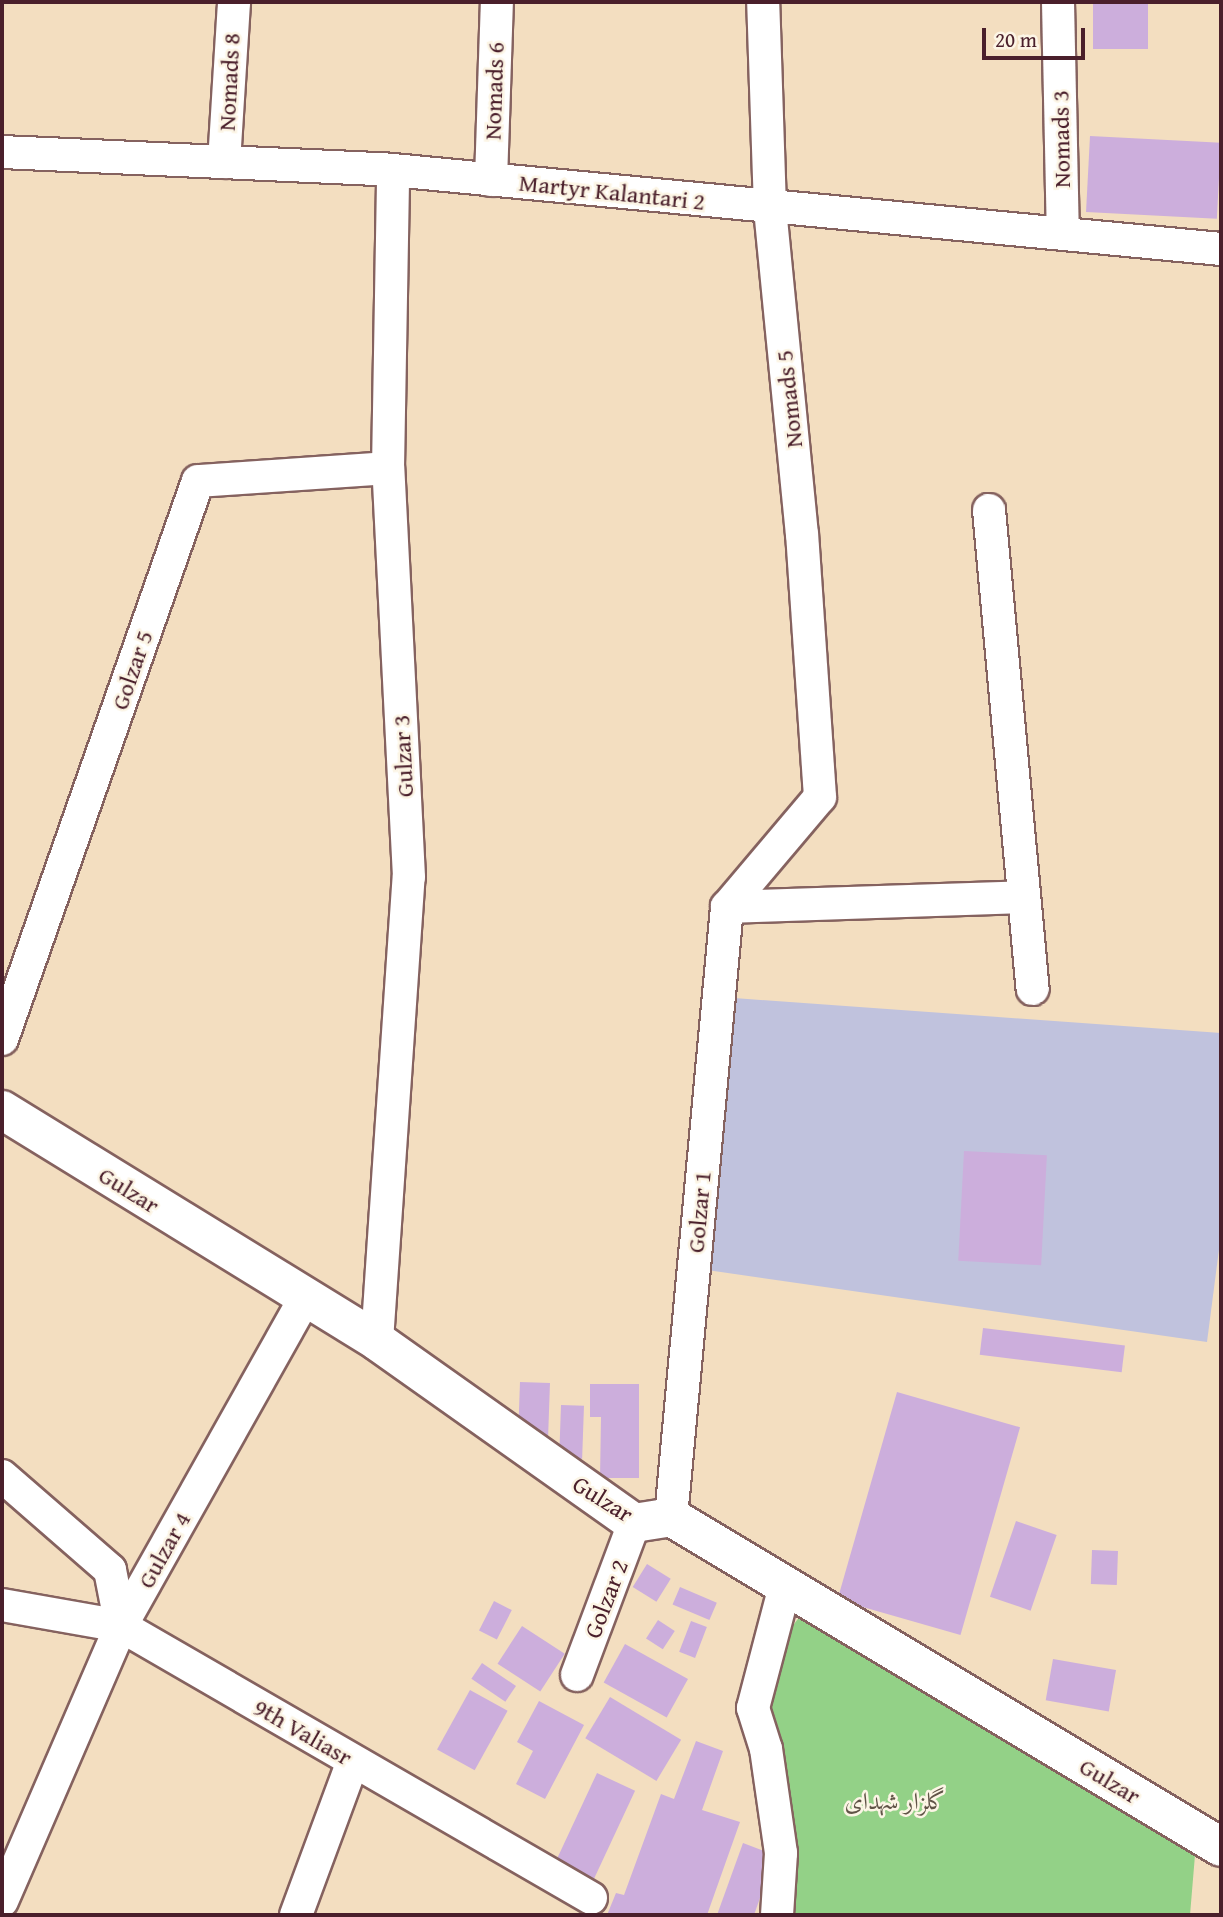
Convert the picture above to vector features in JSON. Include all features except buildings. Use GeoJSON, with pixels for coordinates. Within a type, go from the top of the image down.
{"type":"FeatureCollection","features":[{"type":"Feature","properties":{"kind":"street","name":"Nomads 8"},"geometry":{"type":"LineString","coordinates":[[224,162],[234,2]]}},
{"type":"Feature","properties":{"kind":"street","name":"Nomads 6"},"geometry":{"type":"LineString","coordinates":[[491,180],[497,2]]}},
{"type":"Feature","properties":{"kind":"street","name":"Nomads 5"},"geometry":{"type":"LineString","coordinates":[[727,907],[820,797],[802,535],[770,208],[763,2]]}},
{"type":"Feature","properties":{"kind":"street","name":"Nomads 3"},"geometry":{"type":"LineString","coordinates":[[1058,2],[1063,234]]}},
{"type":"Feature","properties":{"kind":"street","name":"Martyr Kalantari 2"},"geometry":{"type":"LineString","coordinates":[[2,152],[393,170],[1221,249]]}},
{"type":"Feature","properties":{"kind":"street","name":"Gulzar 3"},"geometry":{"type":"LineString","coordinates":[[377,1342],[409,877],[388,468],[393,170]]}},
{"type":"Feature","properties":{"kind":"street","name":"Golzar 5"},"geometry":{"type":"LineString","coordinates":[[2,1039],[198,481],[388,468]]}},
{"type":"Feature","properties":{"kind":"street"},"geometry":{"type":"LineString","coordinates":[[989,510],[1033,989]]}},
{"type":"Feature","properties":{"kind":"street"},"geometry":{"type":"LineString","coordinates":[[727,907],[1024,897]]}},
{"type":"Feature","properties":{"kind":"street","name":"Golzar 1"},"geometry":{"type":"LineString","coordinates":[[653,1520],[727,907]]}},
{"type":"Feature","properties":{"kind":"street","name":"Gulzar"},"geometry":{"type":"LineString","coordinates":[[2,1110],[377,1342],[653,1520],[785,1586],[1221,1847]]}},
{"type":"Feature","properties":{"kind":"street","name":"Gulzar 4"},"geometry":{"type":"LineString","coordinates":[[121,1626],[305,1298]]}},
{"type":"Feature","properties":{"kind":"street","name":"Gulzar 4"},"geometry":{"type":"LineString","coordinates":[[2,1476],[110,1570],[121,1626]]}},
{"type":"Feature","properties":{"kind":"street","name":"Golzar 2"},"geometry":{"type":"LineString","coordinates":[[577,1675],[653,1520]]}},
{"type":"Feature","properties":{"kind":"street"},"geometry":{"type":"LineString","coordinates":[[777,1915],[781,1853],[766,1749],[753,1708],[765,1648],[785,1586]]}},
{"type":"Feature","properties":{"kind":"street","name":"9th Valiasr"},"geometry":{"type":"LineString","coordinates":[[2,1605],[121,1626],[591,1898]]}},
{"type":"Feature","properties":{"kind":"street"},"geometry":{"type":"LineString","coordinates":[[2,1901],[121,1626]]}},
{"type":"Feature","properties":{"kind":"street"},"geometry":{"type":"LineString","coordinates":[[296,1915],[353,1761]]}},
{"type":"Feature","properties":{"kind":"shaded area"},"geometry":{"type":"Polygon","coordinates":[[[734,998],[1221,1033],[1221,1234],[1207,1342],[707,1270],[734,998]]]}},
{"type":"Feature","properties":{"kind":"green space","name":"گلزار شهدای"},"geometry":{"type":"Polygon","coordinates":[[[800,1616],[1046,1759],[1195,1855],[1190,1915],[795,1915],[777,1787],[771,1693],[775,1650],[800,1616]]]}}]}
